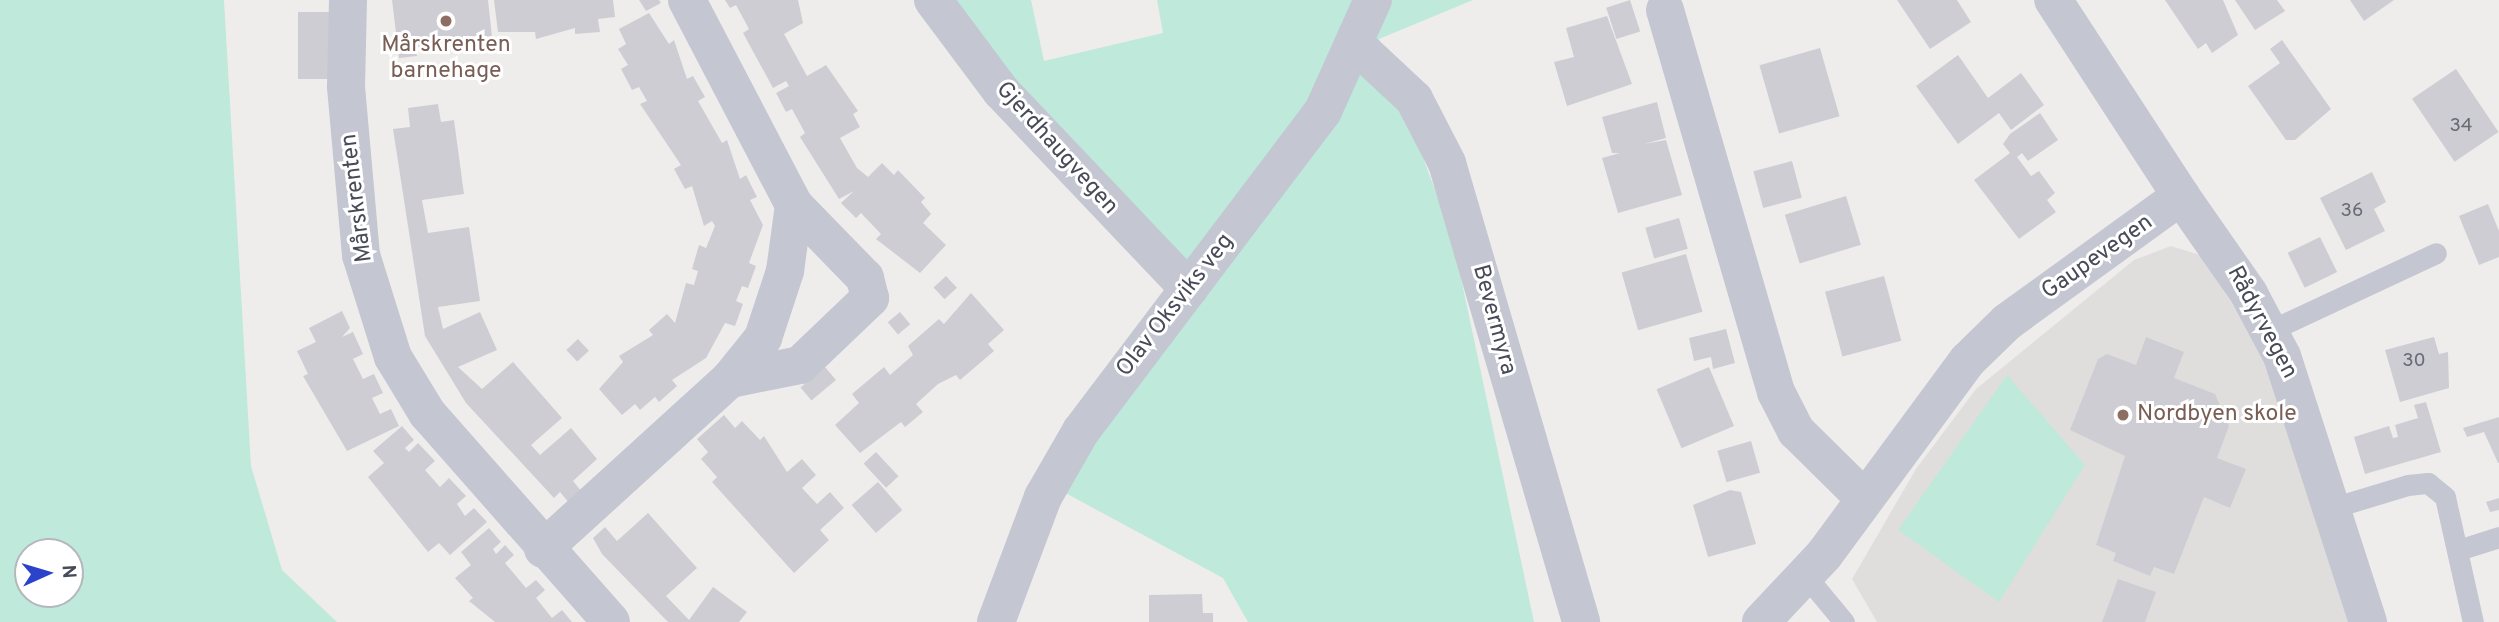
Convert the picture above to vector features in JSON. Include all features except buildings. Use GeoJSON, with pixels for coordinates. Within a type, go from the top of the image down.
{"type":"FeatureCollection","features":[{"type":"Feature","properties":{"kind":"street","name":"Mårskrenten"},"geometry":{"type":"LineString","coordinates":[[348,0],[355,201],[361,255],[380,319],[427,414],[543,549],[611,622]]}},
{"type":"Feature","properties":{"kind":"street"},"geometry":{"type":"LineString","coordinates":[[687,0],[794,205],[864,278],[870,298],[800,365],[730,379]]}},
{"type":"Feature","properties":{"kind":"street","name":"Gjerdhaugvegen"},"geometry":{"type":"LineString","coordinates":[[933,0],[1001,91],[1189,289]]}},
{"type":"Feature","properties":{"kind":"street","name":"Olav Oksviks veg"},"geometry":{"type":"LineString","coordinates":[[996,622],[1014,562],[1075,442],[1323,111],[1357,46],[1373,0]]}},
{"type":"Feature","properties":{"kind":"street"},"geometry":{"type":"LineString","coordinates":[[2053,0],[2181,196]]}},
{"type":"Feature","properties":{"kind":"street"},"geometry":{"type":"LineString","coordinates":[[1665,10],[1776,392],[1796,431],[1863,497]]}},
{"type":"Feature","properties":{"kind":"street","name":"Bevermyra"},"geometry":{"type":"LineString","coordinates":[[1357,46],[1414,99],[1447,163],[1581,622]]}},
{"type":"Feature","properties":{"kind":"street","name":"Rådyrvegen"},"geometry":{"type":"LineString","coordinates":[[2181,196],[2269,331],[2311,429],[2368,622]]}},
{"type":"Feature","properties":{"kind":"street","name":"Gaupevegen"},"geometry":{"type":"LineString","coordinates":[[1761,622],[1805,575],[1968,360],[2007,322],[2181,196]]}},
{"type":"Feature","properties":{"kind":"street"},"geometry":{"type":"LineString","coordinates":[[543,549],[730,379],[763,338],[785,271],[794,205]]}},
{"type":"Feature","properties":{"kind":"lane"},"geometry":{"type":"LineString","coordinates":[[2269,331],[2436,253]]}},
{"type":"Feature","properties":{"kind":"lane"},"geometry":{"type":"LineString","coordinates":[[2335,507],[2428,483],[2445,497],[2473,622]]}},
{"type":"Feature","properties":{"kind":"lane"},"geometry":{"type":"LineString","coordinates":[[2458,550],[2499,537]]}},
{"type":"Feature","properties":{"kind":"lane"},"geometry":{"type":"LineString","coordinates":[[1805,575],[1844,622]]}},
{"type":"Feature","properties":{"kind":"shaded area","name":"Nordbyen skole"},"geometry":{"type":"Polygon","coordinates":[[[2171,246],[2200,255],[2266,355],[2350,622],[1877,622],[1852,579],[1916,469],[1976,389],[2134,260],[2171,246]]]}},
{"type":"Feature","properties":{"kind":"green space"},"geometry":{"type":"Polygon","coordinates":[[[0,0],[224,0],[251,466],[282,570],[337,622],[0,622],[0,0]]]}},
{"type":"Feature","properties":{"kind":"green space"},"geometry":{"type":"Polygon","coordinates":[[[933,0],[1031,0],[1044,61],[1163,33],[1157,0],[1473,0],[1379,39],[1452,236],[1534,622],[1248,622],[1223,578],[1058,489],[1167,285],[933,0]]]}},
{"type":"Feature","properties":{"kind":"green space"},"geometry":{"type":"Polygon","coordinates":[[[2007,375],[2085,465],[1999,602],[1898,530],[2007,375]]]}},
{"type":"Feature","properties":{"kind":"place","name":"Mårskrenten barnehage"},"geometry":{"type":"Point","coordinates":[446,21]}},
{"type":"Feature","properties":{"kind":"place","name":"Nordbyen skole"},"geometry":{"type":"Point","coordinates":[2123,415]}}]}
